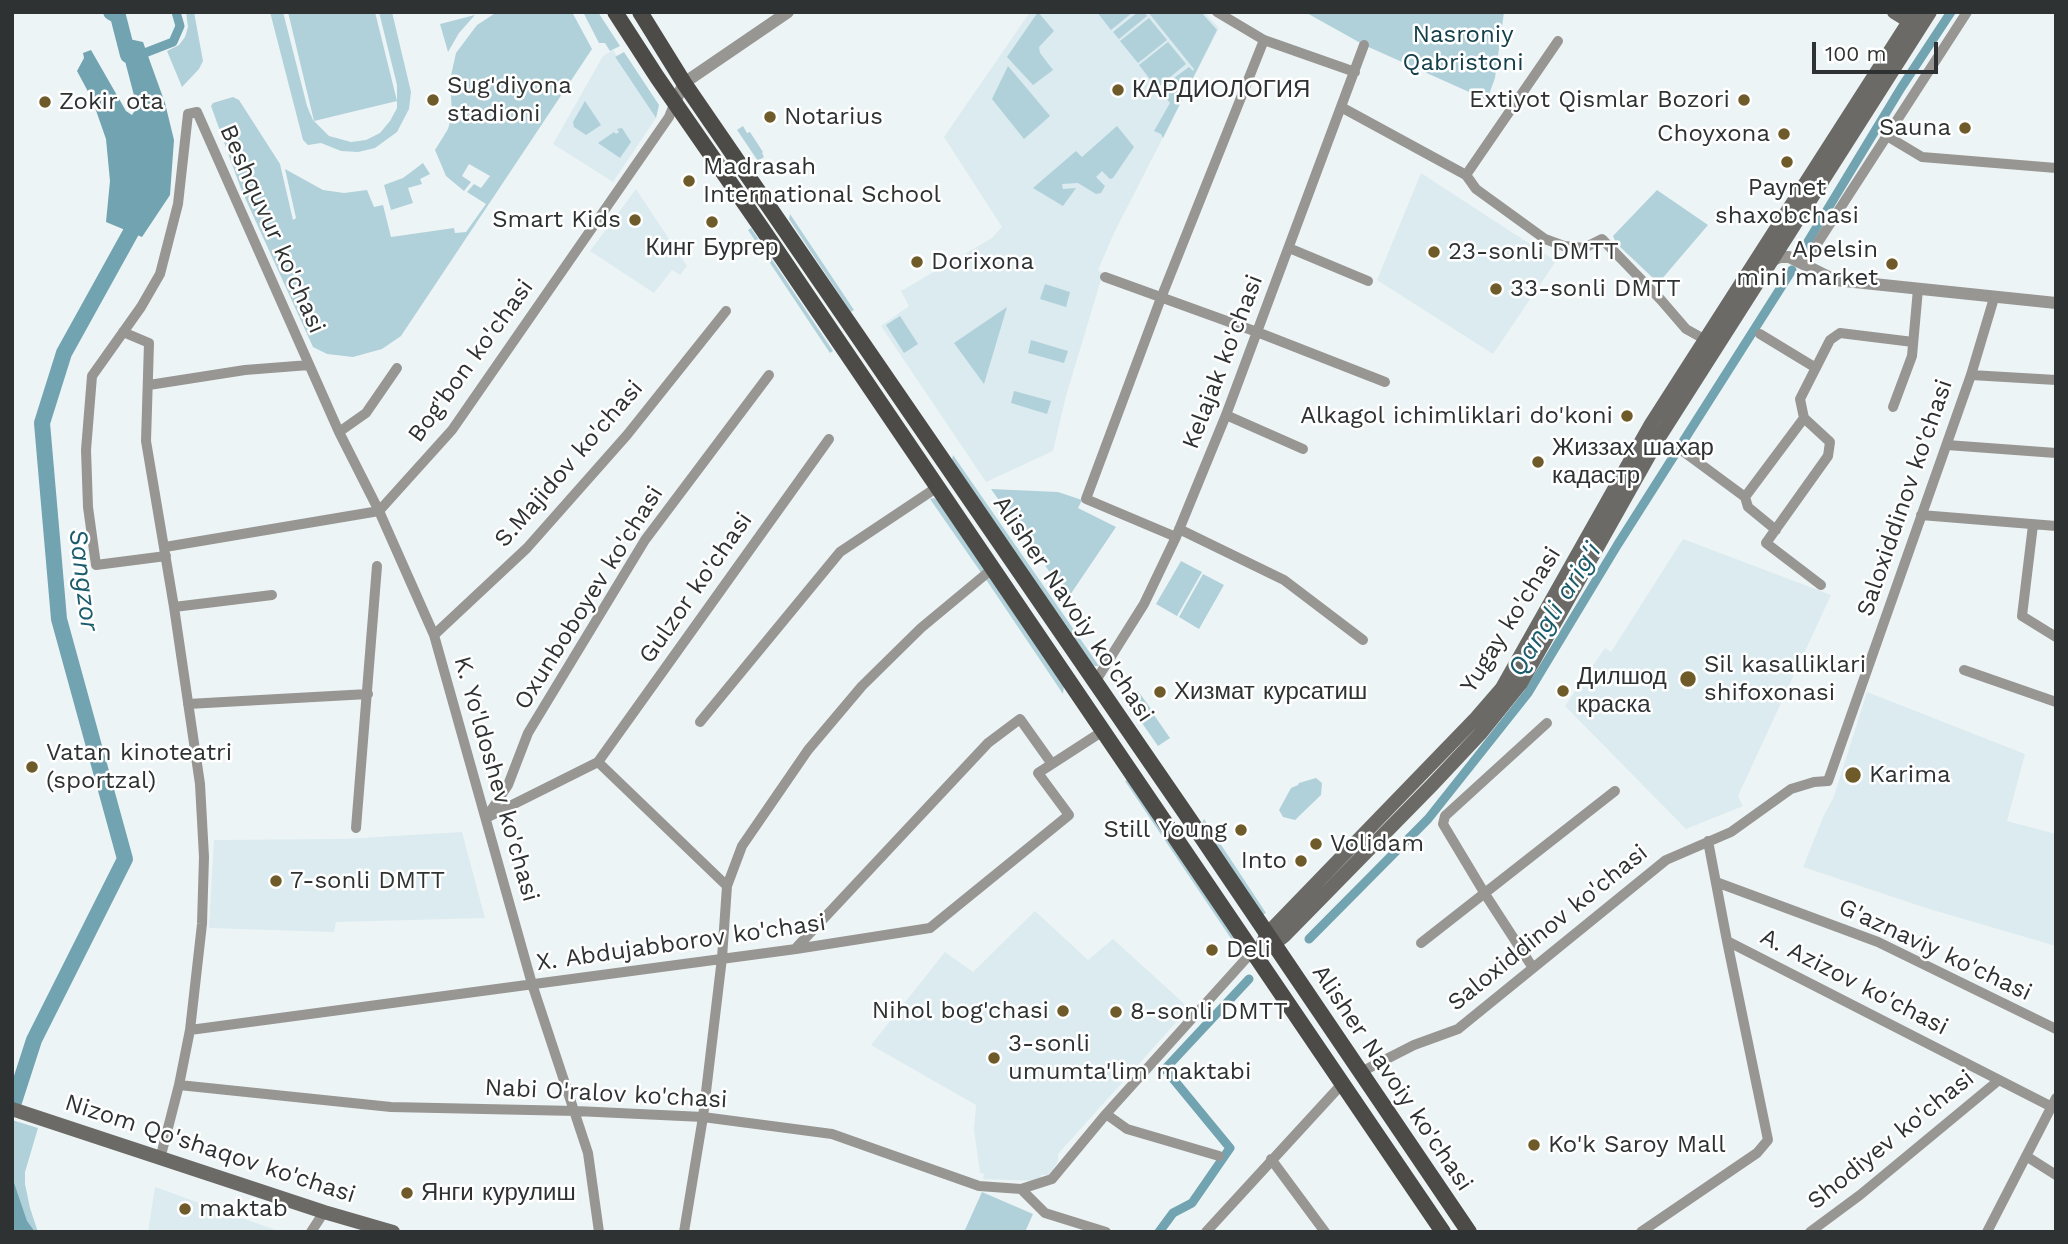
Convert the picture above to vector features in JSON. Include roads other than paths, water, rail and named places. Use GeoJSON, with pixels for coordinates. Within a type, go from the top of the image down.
{"type":"FeatureCollection","features":[{"type":"Feature","properties":{"kind":"main road","name":"Alisher Navoiy ko'chasi"},"geometry":{"type":"LineString","coordinates":[[615,12],[1103,731],[1361,1072],[1469,1232]]}},
{"type":"Feature","properties":{"kind":"main road","name":"Alisher Navoiy ko'chasi"},"geometry":{"type":"LineString","coordinates":[[640,12],[684,83],[1095,682],[1262,944],[1342,1084],[1443,1232]]}},
{"type":"Feature","properties":{"kind":"main road"},"geometry":{"type":"LineString","coordinates":[[1894,12],[1918,17]]}},
{"type":"Feature","properties":{"kind":"main road","name":"Yugay ko'chasi"},"geometry":{"type":"LineString","coordinates":[[1262,944],[1480,734],[1521,683],[1660,436],[1786,240],[1918,17]]}},
{"type":"Feature","properties":{"kind":"main road","name":"Yugay ko'chasi"},"geometry":{"type":"LineString","coordinates":[[1262,944],[1502,688],[1651,424],[1704,339],[1918,17]]}},
{"type":"Feature","properties":{"kind":"main road"},"geometry":{"type":"LineString","coordinates":[[903,438],[921,426]]}},
{"type":"Feature","properties":{"kind":"main road","name":"Nizom Qo'shaqov ko'chasi"},"geometry":{"type":"LineString","coordinates":[[12,1109],[324,1212],[393,1232]]}},
{"type":"Feature","properties":{"kind":"main road"},"geometry":{"type":"LineString","coordinates":[[1409,1182],[1427,1169]]}},
{"type":"Feature","properties":{"kind":"street"},"geometry":{"type":"LineString","coordinates":[[684,83],[788,12]]}},
{"type":"Feature","properties":{"kind":"street"},"geometry":{"type":"LineString","coordinates":[[1217,12],[1264,40],[1355,72]]}},
{"type":"Feature","properties":{"kind":"street"},"geometry":{"type":"LineString","coordinates":[[1804,264],[1967,12]]}},
{"type":"Feature","properties":{"kind":"street"},"geometry":{"type":"LineString","coordinates":[[1264,40],[1161,298],[1086,499],[1178,533],[1284,579],[1363,640]]}},
{"type":"Feature","properties":{"kind":"street"},"geometry":{"type":"LineString","coordinates":[[1466,175],[1558,41]]}},
{"type":"Feature","properties":{"kind":"street","name":"Kelajak ko'chasi"},"geometry":{"type":"LineString","coordinates":[[1095,682],[1144,604],[1178,533],[1226,415],[1364,45]]}},
{"type":"Feature","properties":{"kind":"street","name":"Bog'bon ko'chasi"},"geometry":{"type":"LineString","coordinates":[[379,511],[452,430],[669,117],[684,83]]}},
{"type":"Feature","properties":{"kind":"street"},"geometry":{"type":"LineString","coordinates":[[1341,107],[1466,175],[1476,189],[1545,239],[1564,246],[1584,248],[1602,239],[1686,329],[1704,339]]}},
{"type":"Feature","properties":{"kind":"street","name":"Beshquvur ko'chasi"},"geometry":{"type":"LineString","coordinates":[[165,551],[96,565],[88,507],[86,450],[92,376],[160,274],[178,204],[188,114],[197,112],[304,354]]}},
{"type":"Feature","properties":{"kind":"street"},"geometry":{"type":"LineString","coordinates":[[1887,136],[1922,157],[2056,168]]}},
{"type":"Feature","properties":{"kind":"street"},"geometry":{"type":"LineString","coordinates":[[1786,240],[1789,257]]}},
{"type":"Feature","properties":{"kind":"street"},"geometry":{"type":"LineString","coordinates":[[1289,248],[1368,281]]}},
{"type":"Feature","properties":{"kind":"street"},"geometry":{"type":"LineString","coordinates":[[1773,260],[1789,257],[1835,281],[2056,303]]}},
{"type":"Feature","properties":{"kind":"street"},"geometry":{"type":"LineString","coordinates":[[1105,277],[1385,382]]}},
{"type":"Feature","properties":{"kind":"street"},"geometry":{"type":"LineString","coordinates":[[1893,407],[1912,356],[1918,289]]}},
{"type":"Feature","properties":{"kind":"street","name":"Saloxiddinov ko'chasi"},"geometry":{"type":"LineString","coordinates":[[1361,1072],[1414,1045],[1458,1029],[1666,860],[1731,832],[1791,789],[1828,781],[1947,445],[1994,298]]}},
{"type":"Feature","properties":{"kind":"street","name":"S.Majidov ko'chasi"},"geometry":{"type":"LineString","coordinates":[[434,635],[527,548],[627,435],[726,311]]}},
{"type":"Feature","properties":{"kind":"street"},"geometry":{"type":"LineString","coordinates":[[123,332],[149,343],[146,441],[200,784],[204,857],[202,924],[190,1030],[160,1159]]}},
{"type":"Feature","properties":{"kind":"street"},"geometry":{"type":"LineString","coordinates":[[1821,585],[1766,543],[1828,456],[1830,442],[1804,418],[1800,399],[1829,340],[1840,333],[1913,342]]}},
{"type":"Feature","properties":{"kind":"street"},"geometry":{"type":"LineString","coordinates":[[1760,334],[1816,368]]}},
{"type":"Feature","properties":{"kind":"street","name":"K. Yo'ldoshev ko'chasi"},"geometry":{"type":"LineString","coordinates":[[304,354],[379,511],[434,635],[532,984],[588,1153],[599,1232]]}},
{"type":"Feature","properties":{"kind":"street"},"geometry":{"type":"LineString","coordinates":[[149,385],[245,370],[309,365]]}},
{"type":"Feature","properties":{"kind":"street"},"geometry":{"type":"LineString","coordinates":[[339,432],[366,413],[397,368]]}},
{"type":"Feature","properties":{"kind":"street","name":"Oxunboboyev ko'chasi"},"geometry":{"type":"LineString","coordinates":[[486,818],[509,785],[528,733],[645,540],[769,375]]}},
{"type":"Feature","properties":{"kind":"street"},"geometry":{"type":"LineString","coordinates":[[1971,375],[2056,380]]}},
{"type":"Feature","properties":{"kind":"street"},"geometry":{"type":"LineString","coordinates":[[1226,415],[1303,449]]}},
{"type":"Feature","properties":{"kind":"street"},"geometry":{"type":"LineString","coordinates":[[1745,497],[1804,418]]}},
{"type":"Feature","properties":{"kind":"street","name":"Gulzor ko'chasi"},"geometry":{"type":"LineString","coordinates":[[486,818],[598,762],[829,439]]}},
{"type":"Feature","properties":{"kind":"street"},"geometry":{"type":"LineString","coordinates":[[1947,445],[2056,453]]}},
{"type":"Feature","properties":{"kind":"street"},"geometry":{"type":"LineString","coordinates":[[1685,452],[1745,497],[1748,507],[1776,530]]}},
{"type":"Feature","properties":{"kind":"street"},"geometry":{"type":"LineString","coordinates":[[700,722],[840,552],[936,488]]}},
{"type":"Feature","properties":{"kind":"street"},"geometry":{"type":"LineString","coordinates":[[165,551],[379,511]]}},
{"type":"Feature","properties":{"kind":"street"},"geometry":{"type":"LineString","coordinates":[[1921,515],[2056,526]]}},
{"type":"Feature","properties":{"kind":"street"},"geometry":{"type":"LineString","coordinates":[[2033,525],[2022,616],[2056,636]]}},
{"type":"Feature","properties":{"kind":"street"},"geometry":{"type":"LineString","coordinates":[[356,828],[377,566]]}},
{"type":"Feature","properties":{"kind":"street"},"geometry":{"type":"LineString","coordinates":[[684,1232],[703,1117],[722,958],[727,886],[742,846],[808,750],[862,686],[901,647],[992,569]]}},
{"type":"Feature","properties":{"kind":"street"},"geometry":{"type":"LineString","coordinates":[[174,607],[272,595]]}},
{"type":"Feature","properties":{"kind":"street"},"geometry":{"type":"LineString","coordinates":[[1964,670],[2056,702]]}},
{"type":"Feature","properties":{"kind":"street"},"geometry":{"type":"LineString","coordinates":[[188,704],[368,694]]}},
{"type":"Feature","properties":{"kind":"street"},"geometry":{"type":"LineString","coordinates":[[796,949],[988,743],[1020,719],[1052,764],[1103,731]]}},
{"type":"Feature","properties":{"kind":"street"},"geometry":{"type":"LineString","coordinates":[[1533,968],[1443,824],[1445,816],[1547,723]]}},
{"type":"Feature","properties":{"kind":"street"},"geometry":{"type":"LineString","coordinates":[[598,762],[727,886]]}},
{"type":"Feature","properties":{"kind":"street","name":"X. Abdujabborov ko'chasi"},"geometry":{"type":"LineString","coordinates":[[190,1030],[796,949],[930,928],[1069,815],[1038,773],[1052,764]]}},
{"type":"Feature","properties":{"kind":"street"},"geometry":{"type":"LineString","coordinates":[[1422,943],[1615,791]]}},
{"type":"Feature","properties":{"kind":"street","name":"A. Azizov ko'chasi"},"geometry":{"type":"LineString","coordinates":[[1709,841],[1727,941],[1999,1080],[2054,1103]]}},
{"type":"Feature","properties":{"kind":"street","name":"G'aznaviy ko'chasi"},"geometry":{"type":"LineString","coordinates":[[1716,882],[1878,942],[2056,1029]]}},
{"type":"Feature","properties":{"kind":"street"},"geometry":{"type":"LineString","coordinates":[[1641,1232],[1757,1153],[1768,1140],[1727,941]]}},
{"type":"Feature","properties":{"kind":"street"},"geometry":{"type":"LineString","coordinates":[[1106,1232],[1045,1213],[1021,1189],[1052,1179],[1106,1114],[1262,944]]}},
{"type":"Feature","properties":{"kind":"street","name":"Shodiyev ko'chasi"},"geometry":{"type":"LineString","coordinates":[[1810,1232],[1860,1195],[1999,1080]]}},
{"type":"Feature","properties":{"kind":"street"},"geometry":{"type":"LineString","coordinates":[[1206,1232],[1342,1084]]}},
{"type":"Feature","properties":{"kind":"street","name":"Nabi O'ralov ko'chasi"},"geometry":{"type":"LineString","coordinates":[[179,1085],[391,1107],[703,1117],[832,1134],[979,1186],[1021,1189]]}},
{"type":"Feature","properties":{"kind":"street"},"geometry":{"type":"LineString","coordinates":[[1987,1232],[2054,1103]]}},
{"type":"Feature","properties":{"kind":"street"},"geometry":{"type":"LineString","coordinates":[[1106,1114],[1127,1129],[1219,1156]]}},
{"type":"Feature","properties":{"kind":"street"},"geometry":{"type":"LineString","coordinates":[[2026,1156],[2056,1175]]}},
{"type":"Feature","properties":{"kind":"street"},"geometry":{"type":"LineString","coordinates":[[1271,1159],[1325,1232]]}},
{"type":"Feature","properties":{"kind":"street"},"geometry":{"type":"LineString","coordinates":[[311,1232],[324,1212]]}},
{"type":"Feature","properties":{"kind":"waterway","name":"Sangzor"},"geometry":{"type":"LineString","coordinates":[[111,12],[118,16],[128,55]]}},
{"type":"Feature","properties":{"kind":"waterway"},"geometry":{"type":"LineString","coordinates":[[137,56],[173,42],[180,26],[176,12]]}},
{"type":"Feature","properties":{"kind":"waterway","name":"Qangli arig'i"},"geometry":{"type":"LineString","coordinates":[[1801,253],[1901,88],[1951,12]]}},
{"type":"Feature","properties":{"kind":"waterway","name":"Sangzor"},"geometry":{"type":"LineString","coordinates":[[12,1108],[34,1040],[125,859],[59,619],[42,423],[64,353],[136,223],[137,212]]}},
{"type":"Feature","properties":{"kind":"waterway","name":"Qangli arig'i"},"geometry":{"type":"LineString","coordinates":[[1309,939],[1428,819],[1528,693],[1618,544],[1792,270]]}},
{"type":"Feature","properties":{"kind":"waterway","name":"Qangli arig'i"},"geometry":{"type":"LineString","coordinates":[[1159,1232],[1173,1213],[1192,1203],[1230,1148],[1165,1069],[1249,979]]}},
{"type":"Feature","properties":{"kind":"place","name":"КАРДИОЛОГИЯ"},"geometry":{"type":"Point","coordinates":[1118,90]}},
{"type":"Feature","properties":{"kind":"place","name":"Sug'diyona stadioni"},"geometry":{"type":"Point","coordinates":[433,100]}},
{"type":"Feature","properties":{"kind":"place","name":"Extiyot Qismlar Bozori"},"geometry":{"type":"Point","coordinates":[1744,100]}},
{"type":"Feature","properties":{"kind":"place","name":"Zokir ota"},"geometry":{"type":"Point","coordinates":[45,102]}},
{"type":"Feature","properties":{"kind":"place","name":"Notarius"},"geometry":{"type":"Point","coordinates":[770,117]}},
{"type":"Feature","properties":{"kind":"place","name":"Sauna"},"geometry":{"type":"Point","coordinates":[1965,128]}},
{"type":"Feature","properties":{"kind":"place","name":"Choyxona"},"geometry":{"type":"Point","coordinates":[1784,134]}},
{"type":"Feature","properties":{"kind":"place","name":"Paynet shaxobchasi"},"geometry":{"type":"Point","coordinates":[1787,162]}},
{"type":"Feature","properties":{"kind":"place","name":"Madrasah International School"},"geometry":{"type":"Point","coordinates":[689,181]}},
{"type":"Feature","properties":{"kind":"place","name":"Smart Kids"},"geometry":{"type":"Point","coordinates":[635,220]}},
{"type":"Feature","properties":{"kind":"place","name":"Кинг Бургер"},"geometry":{"type":"Point","coordinates":[712,222]}},
{"type":"Feature","properties":{"kind":"place","name":"23-sonli DMTT"},"geometry":{"type":"Point","coordinates":[1434,252]}},
{"type":"Feature","properties":{"kind":"place","name":"Dorixona"},"geometry":{"type":"Point","coordinates":[917,262]}},
{"type":"Feature","properties":{"kind":"place","name":"Apelsin mini market"},"geometry":{"type":"Point","coordinates":[1892,264]}},
{"type":"Feature","properties":{"kind":"place","name":"33-sonli DMTT"},"geometry":{"type":"Point","coordinates":[1496,289]}},
{"type":"Feature","properties":{"kind":"place","name":"Alkagol ichimliklari do'koni"},"geometry":{"type":"Point","coordinates":[1627,416]}},
{"type":"Feature","properties":{"kind":"place","name":"Жиззах шахар кадастр"},"geometry":{"type":"Point","coordinates":[1538,462]}},
{"type":"Feature","properties":{"kind":"place","name":"Sil kasalliklari shifoxonasi"},"geometry":{"type":"Point","coordinates":[1688,679]}},
{"type":"Feature","properties":{"kind":"place","name":"Дилшод краска"},"geometry":{"type":"Point","coordinates":[1563,691]}},
{"type":"Feature","properties":{"kind":"place","name":"Хизмат курсатиш"},"geometry":{"type":"Point","coordinates":[1160,692]}},
{"type":"Feature","properties":{"kind":"place","name":"Vatan kinoteatri (sportzal)"},"geometry":{"type":"Point","coordinates":[32,767]}},
{"type":"Feature","properties":{"kind":"place","name":"Karima"},"geometry":{"type":"Point","coordinates":[1853,775]}},
{"type":"Feature","properties":{"kind":"place","name":"Still Young"},"geometry":{"type":"Point","coordinates":[1241,830]}},
{"type":"Feature","properties":{"kind":"place","name":"Volidam"},"geometry":{"type":"Point","coordinates":[1316,844]}},
{"type":"Feature","properties":{"kind":"place","name":"Into"},"geometry":{"type":"Point","coordinates":[1301,861]}},
{"type":"Feature","properties":{"kind":"place","name":"7-sonli DMTT"},"geometry":{"type":"Point","coordinates":[276,881]}},
{"type":"Feature","properties":{"kind":"place","name":"Deli"},"geometry":{"type":"Point","coordinates":[1212,950]}},
{"type":"Feature","properties":{"kind":"place","name":"Nihol bog'chasi"},"geometry":{"type":"Point","coordinates":[1063,1011]}},
{"type":"Feature","properties":{"kind":"place","name":"8-sonli DMTT"},"geometry":{"type":"Point","coordinates":[1116,1012]}},
{"type":"Feature","properties":{"kind":"place","name":"3-sonli umumta'lim maktabi"},"geometry":{"type":"Point","coordinates":[994,1058]}},
{"type":"Feature","properties":{"kind":"place","name":"Ko'k Saroy Mall"},"geometry":{"type":"Point","coordinates":[1534,1145]}},
{"type":"Feature","properties":{"kind":"place","name":"Янги курулиш"},"geometry":{"type":"Point","coordinates":[407,1193]}},
{"type":"Feature","properties":{"kind":"place","name":"maktab"},"geometry":{"type":"Point","coordinates":[185,1209]}},
{"type":"Feature","properties":{"kind":"park label","name":"Nasroniy Qabristoni"},"geometry":{"type":"Point","coordinates":[1463,49]}}]}
